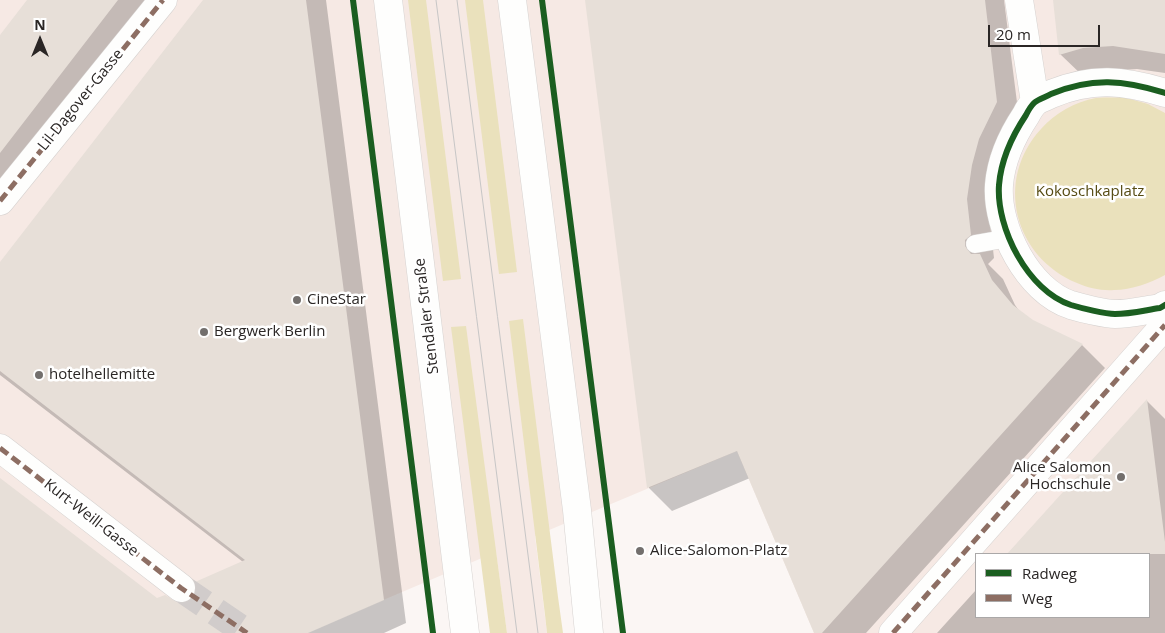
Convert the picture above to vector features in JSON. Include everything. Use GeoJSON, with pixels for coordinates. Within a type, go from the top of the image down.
{"type":"FeatureCollection","features":[{"type":"Feature","properties":{"kind":"street","name":"Lil-Dagover-Gasse"},"geometry":{"type":"LineString","coordinates":[[0,201],[163,0]]}},
{"type":"Feature","properties":{"kind":"street","name":"Stendaler Straße"},"geometry":{"type":"LineString","coordinates":[[388,0],[465,633]]}},
{"type":"Feature","properties":{"kind":"street"},"geometry":{"type":"LineString","coordinates":[[512,0],[577,510],[590,633]]}},
{"type":"Feature","properties":{"kind":"street"},"geometry":{"type":"LineString","coordinates":[[1019,0],[1035,102]]}},
{"type":"Feature","properties":{"kind":"street"},"geometry":{"type":"LineString","coordinates":[[1165,93],[1138,85],[1106,81],[1083,84],[1059,91],[1035,102],[1014,134],[1004,159],[999,185],[1000,204],[1008,238],[1018,260],[1032,278],[1050,293],[1070,305],[1115,314],[1160,308],[1165,305]]}},
{"type":"Feature","properties":{"kind":"street"},"geometry":{"type":"LineString","coordinates":[[893,633],[1165,325]]}},
{"type":"Feature","properties":{"kind":"street","name":"Kurt-Weill-Gasse"},"geometry":{"type":"LineString","coordinates":[[0,448],[181,588]]}},
{"type":"Feature","properties":{"kind":"lane"},"geometry":{"type":"LineString","coordinates":[[975,244],[1008,238]]}},
{"type":"Feature","properties":{"kind":"shaded area"},"geometry":{"type":"Polygon","coordinates":[[[0,0],[1165,0],[1165,633],[814,633],[737,451],[535,536],[547,633],[507,633],[496,552],[306,633],[0,633],[0,0]]]}},
{"type":"Feature","properties":{"kind":"green space"},"geometry":{"type":"Polygon","coordinates":[[[408,0],[426,0],[461,279],[443,281],[408,0]]]}},
{"type":"Feature","properties":{"kind":"green space"},"geometry":{"type":"Polygon","coordinates":[[[465,0],[483,0],[517,272],[499,274],[465,0]]]}},
{"type":"Feature","properties":{"kind":"green space","name":"Kokoschkaplatz"},"geometry":{"type":"Polygon","coordinates":[[[1123,97],[1148,104],[1165,113],[1165,275],[1147,283],[1121,290],[1100,290],[1081,285],[1055,271],[1038,255],[1026,236],[1018,215],[1015,193],[1018,171],[1026,149],[1047,123],[1059,113],[1081,102],[1096,98],[1123,97]]]}},
{"type":"Feature","properties":{"kind":"green space"},"geometry":{"type":"Polygon","coordinates":[[[523,319],[563,633],[547,633],[509,321],[523,319]]]}},
{"type":"Feature","properties":{"kind":"green space"},"geometry":{"type":"Polygon","coordinates":[[[466,326],[507,633],[490,633],[451,327],[466,326]]]}},
{"type":"Feature","properties":{"kind":"building"},"geometry":{"type":"Polygon","coordinates":[[[27,0],[118,0],[0,153],[0,35],[27,0]]]}},
{"type":"Feature","properties":{"kind":"building"},"geometry":{"type":"Polygon","coordinates":[[[203,0],[306,0],[384,600],[308,633],[0,633],[0,478],[157,598],[165,595],[178,603],[187,602],[193,598],[196,591],[195,582],[245,560],[0,371],[0,262],[203,0]]]}},
{"type":"Feature","properties":{"kind":"building"},"geometry":{"type":"Polygon","coordinates":[[[585,0],[985,0],[997,102],[979,139],[972,165],[967,199],[971,235],[965,240],[965,246],[971,254],[980,254],[992,280],[1013,305],[1033,320],[1083,344],[822,633],[814,633],[737,451],[647,488],[585,0]]]}},
{"type":"Feature","properties":{"kind":"building"},"geometry":{"type":"Polygon","coordinates":[[[1053,0],[1165,0],[1165,54],[1113,46],[1083,48],[1059,55],[1053,0]]]}},
{"type":"Feature","properties":{"kind":"building","name":"Alice Salomon Hochschule"},"geometry":{"type":"Polygon","coordinates":[[[1147,399],[1165,554],[1008,553],[1147,399]]]}},
{"type":"Feature","properties":{"kind":"tunnel"},"geometry":{"type":"LineString","coordinates":[[181,588],[247,633]]}},
{"type":"Feature","properties":{"kind":"tram line"},"geometry":{"type":"LineString","coordinates":[[436,0],[517,633]]}},
{"type":"Feature","properties":{"kind":"tram line"},"geometry":{"type":"LineString","coordinates":[[457,0],[538,633]]}},
{"type":"Feature","properties":{"kind":"marked path"},"geometry":{"type":"LineString","coordinates":[[0,201],[163,0]]}},
{"type":"Feature","properties":{"kind":"marked path"},"geometry":{"type":"LineString","coordinates":[[893,633],[1165,325]]}},
{"type":"Feature","properties":{"kind":"marked path"},"geometry":{"type":"LineString","coordinates":[[0,448],[181,588],[247,633]]}},
{"type":"Feature","properties":{"kind":"cycle path"},"geometry":{"type":"LineString","coordinates":[[353,0],[433,633]]}},
{"type":"Feature","properties":{"kind":"cycle path"},"geometry":{"type":"LineString","coordinates":[[542,0],[623,633]]}},
{"type":"Feature","properties":{"kind":"cycle path"},"geometry":{"type":"LineString","coordinates":[[1165,93],[1136,85],[1108,82],[1080,85],[1038,100],[1034,103],[1016,131],[1002,166],[999,185],[999,202],[1009,238],[1029,272],[1055,298],[1071,305],[1111,314],[1138,312],[1160,308],[1165,305]]}},
{"type":"Feature","properties":{"kind":"place","name":"CineStar"},"geometry":{"type":"Point","coordinates":[297,300]}},
{"type":"Feature","properties":{"kind":"place","name":"Bergwerk Berlin"},"geometry":{"type":"Point","coordinates":[204,332]}},
{"type":"Feature","properties":{"kind":"place","name":"hotelhellemitte"},"geometry":{"type":"Point","coordinates":[39,375]}},
{"type":"Feature","properties":{"kind":"place","name":"Alice Salomon Hochschule"},"geometry":{"type":"Point","coordinates":[1121,477]}},
{"type":"Feature","properties":{"kind":"place","name":"Alice-Salomon-Platz"},"geometry":{"type":"Point","coordinates":[640,551]}}]}
